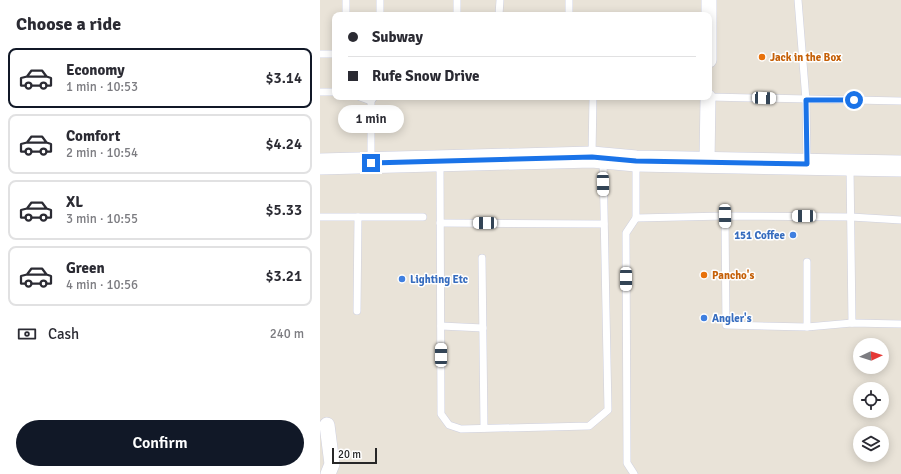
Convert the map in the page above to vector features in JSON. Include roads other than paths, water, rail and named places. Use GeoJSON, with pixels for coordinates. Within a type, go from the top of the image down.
{"type":"FeatureCollection","features":[{"type":"Feature","properties":{"kind":"main road"},"geometry":{"type":"LineString","coordinates":[[320,164],[597,158],[636,161],[901,166]]}},
{"type":"Feature","properties":{"kind":"street"},"geometry":{"type":"LineString","coordinates":[[709,0],[709,12]]}},
{"type":"Feature","properties":{"kind":"street"},"geometry":{"type":"LineString","coordinates":[[707,162],[709,100]]}},
{"type":"Feature","properties":{"kind":"street"},"geometry":{"type":"LineString","coordinates":[[326,425],[332,464],[328,474]]}},
{"type":"Feature","properties":{"kind":"lane"},"geometry":{"type":"LineString","coordinates":[[346,0],[346,12]]}},
{"type":"Feature","properties":{"kind":"lane"},"geometry":{"type":"LineString","coordinates":[[380,0],[380,12]]}},
{"type":"Feature","properties":{"kind":"lane"},"geometry":{"type":"LineString","coordinates":[[457,0],[457,12]]}},
{"type":"Feature","properties":{"kind":"lane"},"geometry":{"type":"LineString","coordinates":[[499,12],[500,0]]}},
{"type":"Feature","properties":{"kind":"lane"},"geometry":{"type":"LineString","coordinates":[[569,0],[569,12]]}},
{"type":"Feature","properties":{"kind":"lane"},"geometry":{"type":"LineString","coordinates":[[798,0],[806,100],[807,164]]}},
{"type":"Feature","properties":{"kind":"lane"},"geometry":{"type":"LineString","coordinates":[[320,54],[332,54]]}},
{"type":"Feature","properties":{"kind":"lane"},"geometry":{"type":"LineString","coordinates":[[320,92],[332,92]]}},
{"type":"Feature","properties":{"kind":"lane"},"geometry":{"type":"LineString","coordinates":[[712,97],[901,101]]}},
{"type":"Feature","properties":{"kind":"lane"},"geometry":{"type":"LineString","coordinates":[[371,163],[372,100]]}},
{"type":"Feature","properties":{"kind":"lane"},"geometry":{"type":"LineString","coordinates":[[440,162],[441,414],[449,425],[461,428],[589,426],[608,410],[604,224],[597,158],[593,100]]}},
{"type":"Feature","properties":{"kind":"lane"},"geometry":{"type":"LineString","coordinates":[[634,474],[628,463],[626,233],[636,218],[636,161]]}},
{"type":"Feature","properties":{"kind":"lane"},"geometry":{"type":"LineString","coordinates":[[850,165],[852,323]]}},
{"type":"Feature","properties":{"kind":"lane"},"geometry":{"type":"LineString","coordinates":[[636,218],[725,216],[851,217],[901,220]]}},
{"type":"Feature","properties":{"kind":"lane"},"geometry":{"type":"LineString","coordinates":[[725,216],[726,325],[807,327],[852,323],[901,324]]}},
{"type":"Feature","properties":{"kind":"lane"},"geometry":{"type":"LineString","coordinates":[[320,217],[423,217]]}},
{"type":"Feature","properties":{"kind":"lane"},"geometry":{"type":"LineString","coordinates":[[357,311],[358,217]]}},
{"type":"Feature","properties":{"kind":"lane"},"geometry":{"type":"LineString","coordinates":[[440,223],[604,224]]}},
{"type":"Feature","properties":{"kind":"lane"},"geometry":{"type":"LineString","coordinates":[[482,258],[484,428]]}},
{"type":"Feature","properties":{"kind":"lane"},"geometry":{"type":"LineString","coordinates":[[807,262],[807,327]]}},
{"type":"Feature","properties":{"kind":"lane"},"geometry":{"type":"LineString","coordinates":[[441,326],[483,328]]}},
{"type":"Feature","properties":{"kind":"place","name":"Jack in the Box"},"geometry":{"type":"Point","coordinates":[762,57]}},
{"type":"Feature","properties":{"kind":"place","name":"151 Coffee"},"geometry":{"type":"Point","coordinates":[793,235]}},
{"type":"Feature","properties":{"kind":"place","name":"Pancho's"},"geometry":{"type":"Point","coordinates":[704,275]}},
{"type":"Feature","properties":{"kind":"place","name":"Lighting Etc"},"geometry":{"type":"Point","coordinates":[402,279]}},
{"type":"Feature","properties":{"kind":"place","name":"Angler's"},"geometry":{"type":"Point","coordinates":[704,318]}}]}
